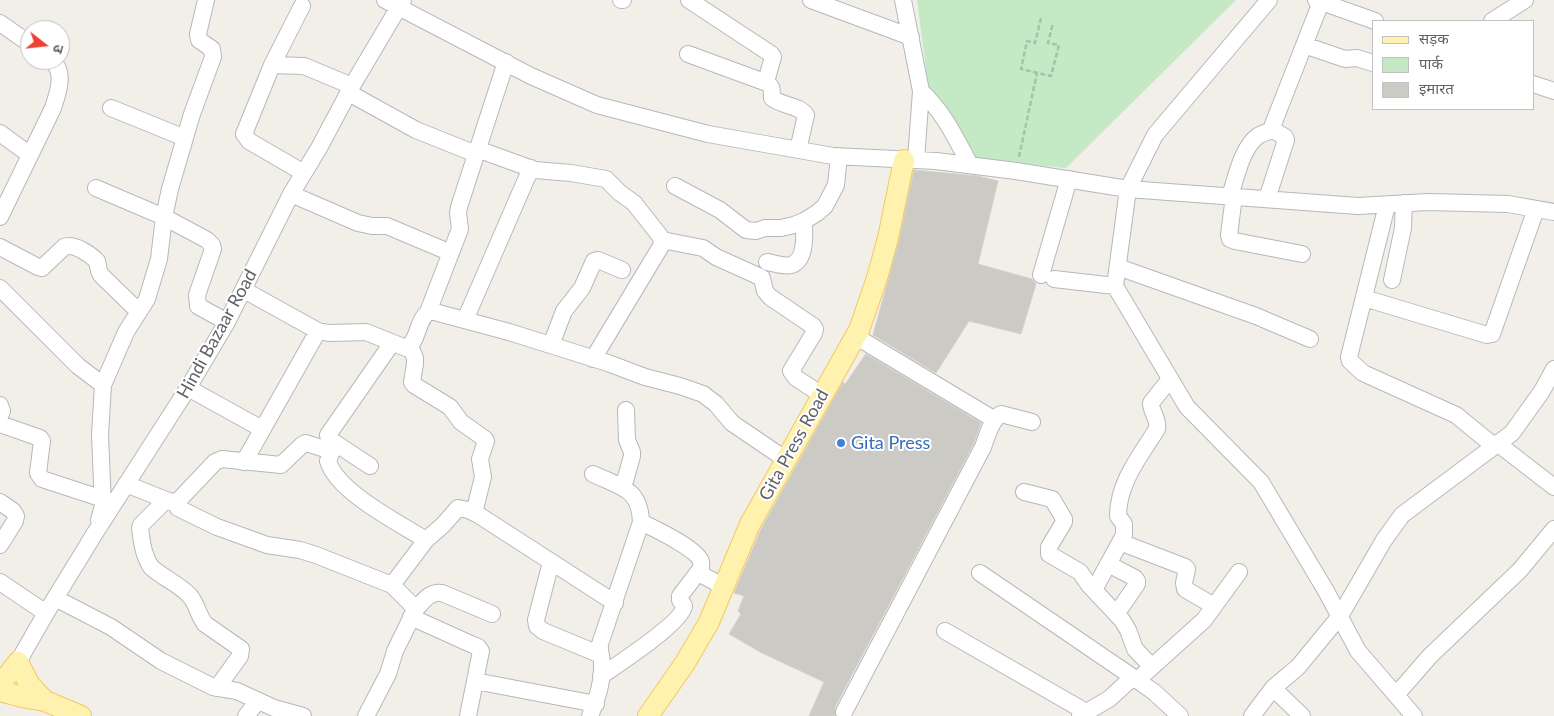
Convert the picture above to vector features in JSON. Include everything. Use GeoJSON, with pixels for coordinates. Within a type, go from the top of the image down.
{"type":"FeatureCollection","features":[{"type":"Feature","properties":{"kind":"main road","name":"Gita Press Road"},"geometry":{"type":"LineString","coordinates":[[648,716],[685,664],[709,622],[750,524],[855,336],[868,307],[910,160]]}},
{"type":"Feature","properties":{"kind":"main road"},"geometry":{"type":"LineString","coordinates":[[0,681],[8,675],[18,662],[29,684],[45,701]]}},
{"type":"Feature","properties":{"kind":"main road"},"geometry":{"type":"LineString","coordinates":[[0,691],[45,701],[81,716]]}},
{"type":"Feature","properties":{"kind":"street"},"geometry":{"type":"LineString","coordinates":[[95,533],[103,506],[100,436],[103,385],[126,332],[148,299],[159,259],[164,217],[170,189],[185,138],[213,57],[212,48],[199,40],[198,34],[206,0]]}},
{"type":"Feature","properties":{"kind":"street"},"geometry":{"type":"LineString","coordinates":[[689,0],[771,54],[767,83]]}},
{"type":"Feature","properties":{"kind":"street"},"geometry":{"type":"LineString","coordinates":[[811,0],[910,38]]}},
{"type":"Feature","properties":{"kind":"street"},"geometry":{"type":"LineString","coordinates":[[903,0],[921,91],[910,160]]}},
{"type":"Feature","properties":{"kind":"street"},"geometry":{"type":"LineString","coordinates":[[1269,0],[1154,135],[1128,189],[1115,286],[1187,407],[1261,482],[1326,591],[1358,651],[1414,716]]}},
{"type":"Feature","properties":{"kind":"street"},"geometry":{"type":"LineString","coordinates":[[1494,20],[1525,0]]}},
{"type":"Feature","properties":{"kind":"street"},"geometry":{"type":"LineString","coordinates":[[1273,130],[1273,124],[1319,1],[1372,20]]}},
{"type":"Feature","properties":{"kind":"street"},"geometry":{"type":"LineString","coordinates":[[396,3],[531,76],[597,105],[708,134],[839,156],[910,160],[1016,171],[1128,189],[1358,206],[1428,202],[1508,204],[1554,212]]}},
{"type":"Feature","properties":{"kind":"street","name":"Hindi Bazaar Road"},"geometry":{"type":"LineString","coordinates":[[18,662],[95,533],[188,388],[227,322],[291,194],[351,90],[396,3]]}},
{"type":"Feature","properties":{"kind":"street"},"geometry":{"type":"LineString","coordinates":[[302,6],[272,65],[244,134],[249,141],[304,173]]}},
{"type":"Feature","properties":{"kind":"street"},"geometry":{"type":"LineString","coordinates":[[0,23],[20,37]]}},
{"type":"Feature","properties":{"kind":"street"},"geometry":{"type":"LineString","coordinates":[[1304,45],[1345,59],[1357,58],[1372,64]]}},
{"type":"Feature","properties":{"kind":"street"},"geometry":{"type":"LineString","coordinates":[[688,54],[767,83],[771,86],[772,98],[803,111],[806,115],[798,150]]}},
{"type":"Feature","properties":{"kind":"street"},"geometry":{"type":"LineString","coordinates":[[244,290],[318,330],[329,333],[366,332],[406,348],[410,346],[424,316],[428,312],[460,229],[459,207],[506,62]]}},
{"type":"Feature","properties":{"kind":"street"},"geometry":{"type":"LineString","coordinates":[[272,65],[304,66],[351,90],[416,130],[477,152],[543,171],[571,173],[606,179],[620,193],[634,203],[662,240],[703,248],[716,257],[762,278],[765,291],[770,297],[813,326],[815,329],[814,333],[791,371],[796,378],[822,395]]}},
{"type":"Feature","properties":{"kind":"street"},"geometry":{"type":"LineString","coordinates":[[0,217],[53,108],[59,92],[59,70]]}},
{"type":"Feature","properties":{"kind":"street"},"geometry":{"type":"LineString","coordinates":[[1534,84],[1554,91]]}},
{"type":"Feature","properties":{"kind":"street"},"geometry":{"type":"LineString","coordinates":[[921,91],[935,104],[945,118],[970,166]]}},
{"type":"Feature","properties":{"kind":"street"},"geometry":{"type":"LineString","coordinates":[[111,108],[185,138]]}},
{"type":"Feature","properties":{"kind":"street"},"geometry":{"type":"LineString","coordinates":[[1267,199],[1286,140],[1285,137],[1273,130],[1262,133],[1250,143],[1245,152],[1232,196],[1229,235],[1230,239],[1235,241],[1302,254]]}},
{"type":"Feature","properties":{"kind":"street"},"geometry":{"type":"LineString","coordinates":[[0,133],[30,155]]}},
{"type":"Feature","properties":{"kind":"street"},"geometry":{"type":"LineString","coordinates":[[675,186],[720,210],[746,230],[781,228],[804,221],[824,206],[836,184],[839,156]]}},
{"type":"Feature","properties":{"kind":"street"},"geometry":{"type":"LineString","coordinates":[[465,320],[531,168]]}},
{"type":"Feature","properties":{"kind":"street"},"geometry":{"type":"LineString","coordinates":[[1069,180],[1048,277],[1115,286]]}},
{"type":"Feature","properties":{"kind":"street"},"geometry":{"type":"LineString","coordinates":[[96,188],[164,217],[207,240],[212,245],[213,249],[197,300],[198,306],[227,322]]}},
{"type":"Feature","properties":{"kind":"street"},"geometry":{"type":"LineString","coordinates":[[291,194],[358,224],[387,226],[451,253]]}},
{"type":"Feature","properties":{"kind":"street"},"geometry":{"type":"LineString","coordinates":[[1392,280],[1403,228],[1404,203]]}},
{"type":"Feature","properties":{"kind":"street"},"geometry":{"type":"LineString","coordinates":[[1387,205],[1349,356],[1350,361],[1363,373],[1456,415],[1554,487]]}},
{"type":"Feature","properties":{"kind":"street"},"geometry":{"type":"LineString","coordinates":[[1364,298],[1487,335],[1492,334],[1536,209]]}},
{"type":"Feature","properties":{"kind":"street"},"geometry":{"type":"LineString","coordinates":[[767,262],[785,266],[796,263],[802,252],[804,221]]}},
{"type":"Feature","properties":{"kind":"street"},"geometry":{"type":"LineString","coordinates":[[593,359],[661,246],[662,240]]}},
{"type":"Feature","properties":{"kind":"street"},"geometry":{"type":"LineString","coordinates":[[0,247],[42,268],[64,247],[68,245],[73,246],[97,261],[101,275],[140,312]]}},
{"type":"Feature","properties":{"kind":"street"},"geometry":{"type":"LineString","coordinates":[[551,345],[564,311],[582,288],[594,261],[598,260],[622,270]]}},
{"type":"Feature","properties":{"kind":"street"},"geometry":{"type":"LineString","coordinates":[[1118,267],[1256,316],[1310,339]]}},
{"type":"Feature","properties":{"kind":"street"},"geometry":{"type":"LineString","coordinates":[[0,288],[78,366],[103,385]]}},
{"type":"Feature","properties":{"kind":"street"},"geometry":{"type":"LineString","coordinates":[[428,312],[431,311],[509,332],[703,394],[716,404],[732,423],[785,459]]}},
{"type":"Feature","properties":{"kind":"street"},"geometry":{"type":"LineString","coordinates":[[244,462],[318,330]]}},
{"type":"Feature","properties":{"kind":"street"},"geometry":{"type":"LineString","coordinates":[[855,336],[995,420]]}},
{"type":"Feature","properties":{"kind":"street"},"geometry":{"type":"LineString","coordinates":[[392,343],[330,431],[328,435],[333,447],[328,461],[334,473],[356,496],[426,540]]}},
{"type":"Feature","properties":{"kind":"street"},"geometry":{"type":"LineString","coordinates":[[410,346],[415,358],[412,382],[414,385],[450,407],[461,422],[486,441],[480,459],[484,477],[474,512]]}},
{"type":"Feature","properties":{"kind":"street"},"geometry":{"type":"LineString","coordinates":[[1252,716],[1273,688],[1298,668],[1340,616],[1384,540],[1402,515],[1512,433],[1542,391],[1554,369]]}},
{"type":"Feature","properties":{"kind":"street"},"geometry":{"type":"LineString","coordinates":[[1094,590],[1124,536],[1124,524],[1118,516],[1118,511],[1125,480],[1156,428],[1157,420],[1151,403],[1170,379]]}},
{"type":"Feature","properties":{"kind":"street"},"geometry":{"type":"LineString","coordinates":[[188,388],[262,429]]}},
{"type":"Feature","properties":{"kind":"street"},"geometry":{"type":"LineString","coordinates":[[0,405],[2,411],[0,416]]}},
{"type":"Feature","properties":{"kind":"street"},"geometry":{"type":"LineString","coordinates":[[623,488],[632,456],[627,440],[626,410]]}},
{"type":"Feature","properties":{"kind":"street"},"geometry":{"type":"LineString","coordinates":[[844,712],[982,449],[995,420],[1001,414],[1032,422]]}},
{"type":"Feature","properties":{"kind":"street"},"geometry":{"type":"LineString","coordinates":[[0,424],[40,438],[42,444],[38,473],[42,479],[103,499]]}},
{"type":"Feature","properties":{"kind":"street"},"geometry":{"type":"LineString","coordinates":[[217,688],[240,656],[241,649],[205,624],[201,619],[194,600],[187,592],[151,567],[143,550],[141,525],[170,501],[178,501],[218,460],[282,465],[306,443],[333,447],[370,466]]}},
{"type":"Feature","properties":{"kind":"street"},"geometry":{"type":"LineString","coordinates":[[475,681],[593,710],[601,681],[600,644],[641,522],[641,509],[636,498],[623,488],[594,474]]}},
{"type":"Feature","properties":{"kind":"street"},"geometry":{"type":"LineString","coordinates":[[126,484],[170,501],[178,508],[217,527],[267,545],[300,550],[316,555],[392,585],[411,604],[413,614]]}},
{"type":"Feature","properties":{"kind":"street"},"geometry":{"type":"LineString","coordinates":[[1024,492],[1047,497],[1054,502],[1064,522],[1049,547],[1049,554],[1080,572],[1117,614],[1128,630],[1134,649],[1152,667]]}},
{"type":"Feature","properties":{"kind":"street"},"geometry":{"type":"LineString","coordinates":[[0,502],[13,511],[16,516],[15,521],[0,545]]}},
{"type":"Feature","properties":{"kind":"street"},"geometry":{"type":"LineString","coordinates":[[392,585],[426,540],[458,508],[474,512],[615,603]]}},
{"type":"Feature","properties":{"kind":"street"},"geometry":{"type":"LineString","coordinates":[[601,681],[669,627],[684,612],[680,596],[699,571],[701,565],[700,559],[690,549],[641,522]]}},
{"type":"Feature","properties":{"kind":"street"},"geometry":{"type":"LineString","coordinates":[[1396,695],[1430,656],[1520,570],[1554,530]]}},
{"type":"Feature","properties":{"kind":"street"},"geometry":{"type":"LineString","coordinates":[[1120,542],[1187,569],[1184,583],[1185,589],[1214,606]]}},
{"type":"Feature","properties":{"kind":"street"},"geometry":{"type":"LineString","coordinates":[[551,562],[536,620],[538,626],[543,631],[601,656]]}},
{"type":"Feature","properties":{"kind":"street"},"geometry":{"type":"LineString","coordinates":[[1108,564],[1135,578],[1137,581],[1137,584],[1117,614]]}},
{"type":"Feature","properties":{"kind":"street"},"geometry":{"type":"LineString","coordinates":[[699,571],[702,576],[723,586]]}},
{"type":"Feature","properties":{"kind":"street"},"geometry":{"type":"LineString","coordinates":[[945,631],[1083,714],[1109,699],[1152,667],[1198,625],[1239,572]]}},
{"type":"Feature","properties":{"kind":"street"},"geometry":{"type":"LineString","coordinates":[[980,574],[1154,692],[1180,716]]}},
{"type":"Feature","properties":{"kind":"street"},"geometry":{"type":"LineString","coordinates":[[0,582],[46,614]]}},
{"type":"Feature","properties":{"kind":"street"},"geometry":{"type":"LineString","coordinates":[[366,716],[388,674],[394,651],[413,614],[431,594],[442,592],[492,614]]}},
{"type":"Feature","properties":{"kind":"street"},"geometry":{"type":"LineString","coordinates":[[56,598],[111,627],[161,661],[212,687],[237,691],[274,708],[303,716]]}},
{"type":"Feature","properties":{"kind":"street"},"geometry":{"type":"LineString","coordinates":[[413,614],[478,647],[481,651],[468,716]]}},
{"type":"Feature","properties":{"kind":"street"},"geometry":{"type":"LineString","coordinates":[[1273,688],[1302,716]]}},
{"type":"Feature","properties":{"kind":"street"},"geometry":{"type":"LineString","coordinates":[[246,716],[258,701]]}},
{"type":"Feature","properties":{"kind":"path"},"geometry":{"type":"LineString","coordinates":[[1041,18],[1035,42],[1027,41],[1022,69],[1052,76],[1059,45],[1048,43],[1053,23]]}},
{"type":"Feature","properties":{"kind":"path"},"geometry":{"type":"LineString","coordinates":[[1016,171],[1037,73]]}},
{"type":"Feature","properties":{"kind":"green space"},"geometry":{"type":"Polygon","coordinates":[[[917,0],[1236,0],[1066,168],[975,159],[930,99],[917,0]]]}},
{"type":"Feature","properties":{"kind":"building"},"geometry":{"type":"Polygon","coordinates":[[[914,170],[978,176],[998,181],[978,264],[1032,279],[1036,284],[1021,334],[969,321],[936,373],[873,335],[899,241],[914,170]]]}},
{"type":"Feature","properties":{"kind":"building"},"geometry":{"type":"Polygon","coordinates":[[[866,354],[981,423],[974,443],[835,707],[835,716],[809,716],[824,682],[762,653],[729,634],[741,614],[738,611],[744,596],[734,593],[761,529],[843,382],[845,384],[866,354]]]}},
{"type":"Feature","properties":{"kind":"place","name":"Gita Press"},"geometry":{"type":"Point","coordinates":[841,443]}}]}
